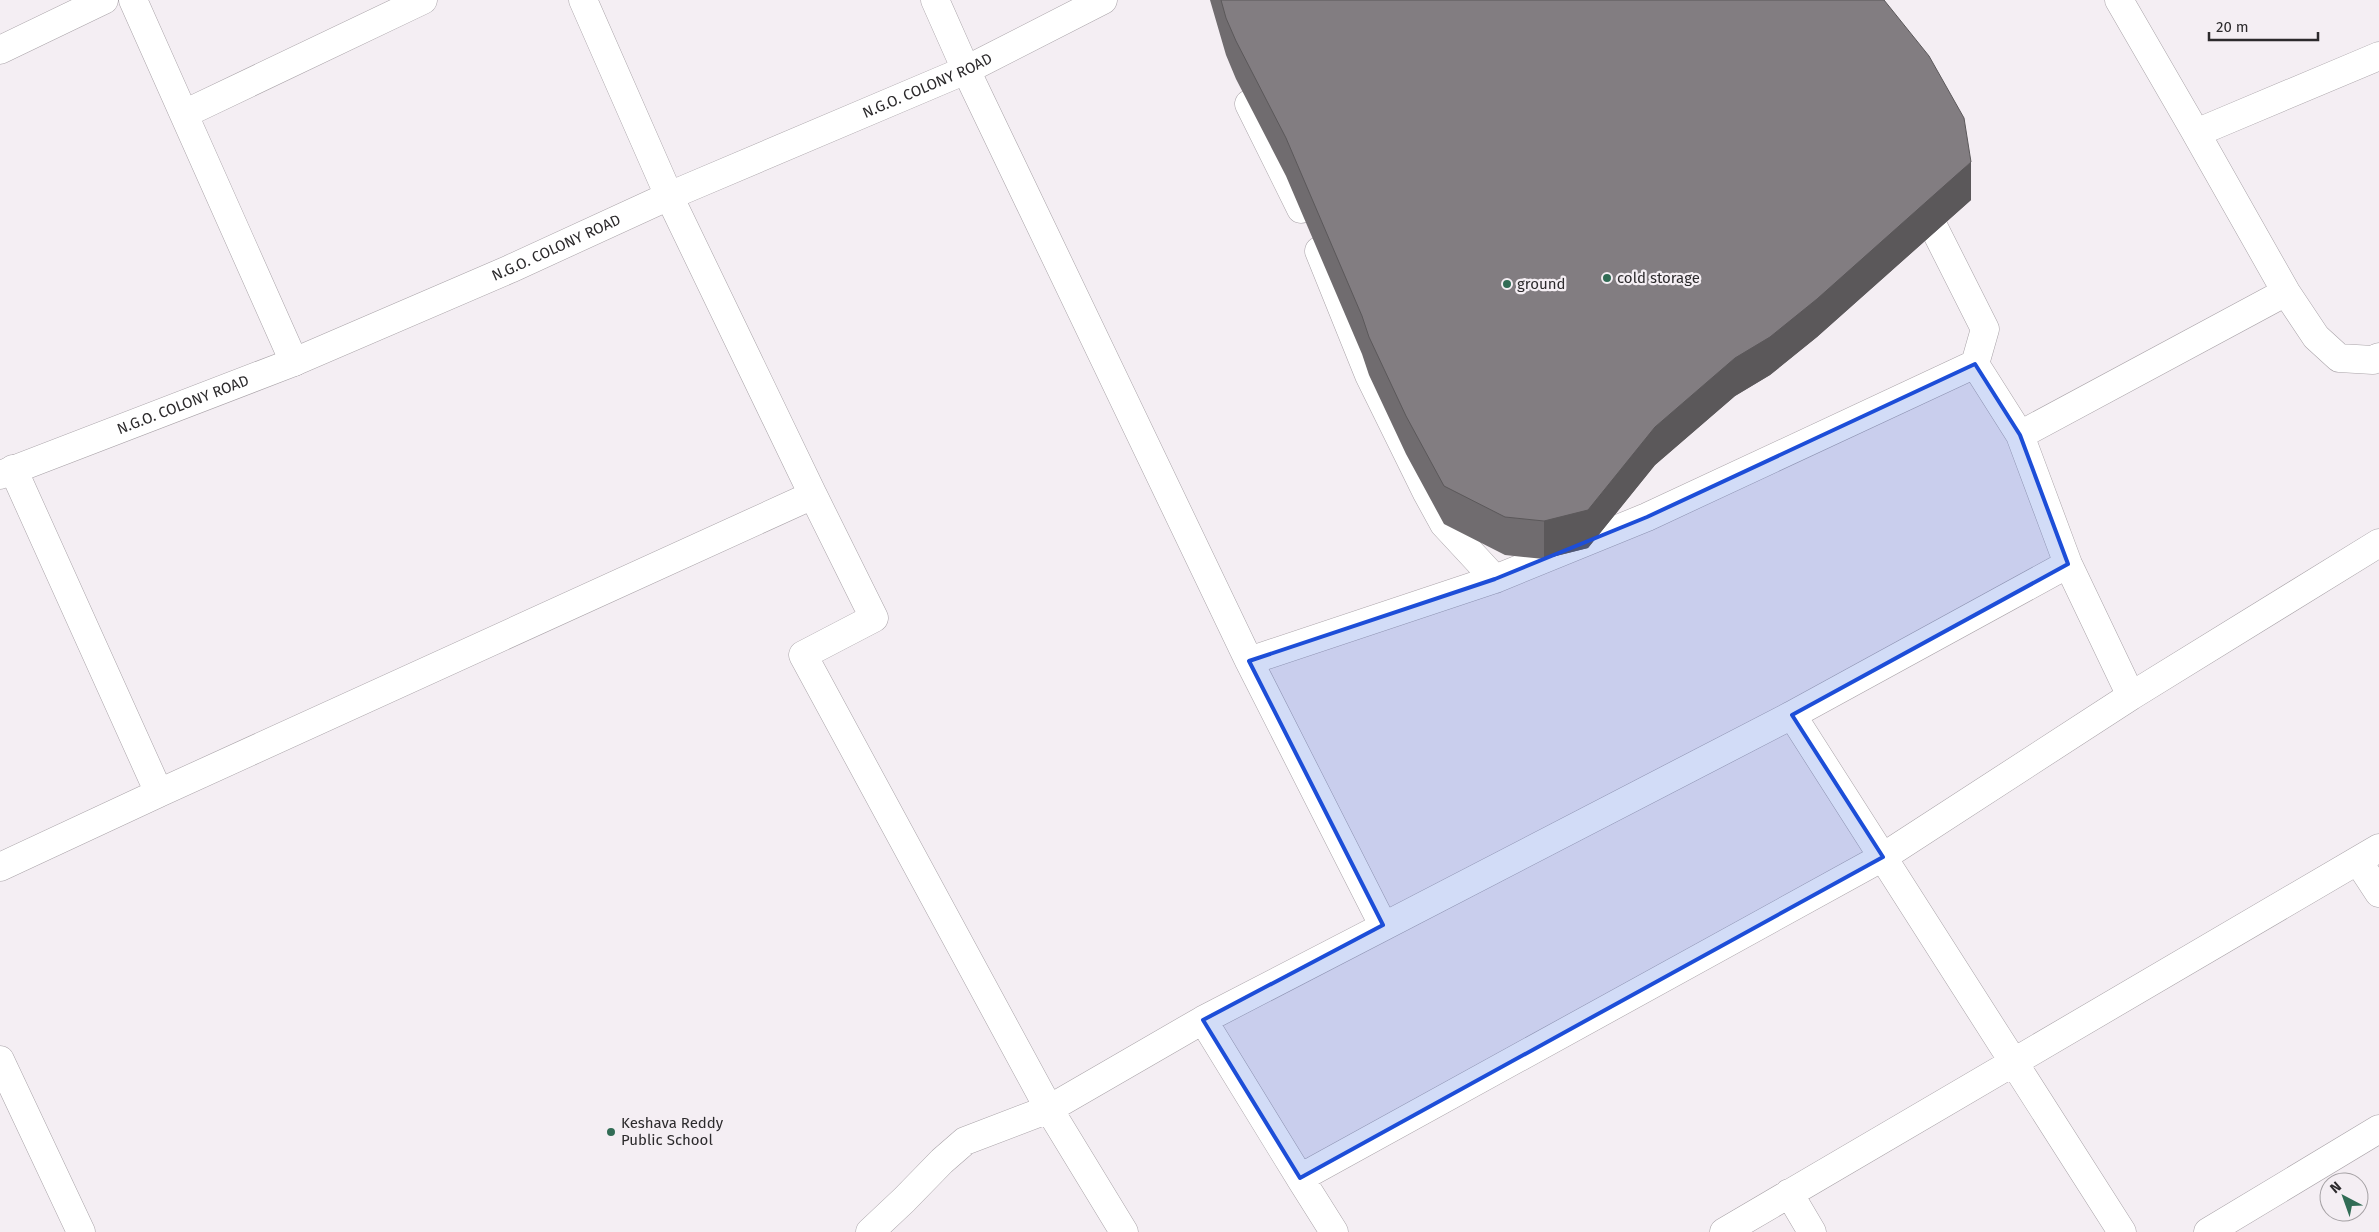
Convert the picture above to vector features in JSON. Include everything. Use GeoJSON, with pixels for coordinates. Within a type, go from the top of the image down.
{"type":"FeatureCollection","features":[{"type":"Feature","properties":{"kind":"street"},"geometry":{"type":"LineString","coordinates":[[0,50],[104,0]]}},
{"type":"Feature","properties":{"kind":"street"},"geometry":{"type":"LineString","coordinates":[[133,0],[294,362]]}},
{"type":"Feature","properties":{"kind":"street"},"geometry":{"type":"LineString","coordinates":[[184,114],[423,0]]}},
{"type":"Feature","properties":{"kind":"street"},"geometry":{"type":"LineString","coordinates":[[583,0],[669,196],[874,618],[803,655],[1049,1108],[1124,1232]]}},
{"type":"Feature","properties":{"kind":"street"},"geometry":{"type":"LineString","coordinates":[[934,0],[1249,661],[1383,925]]}},
{"type":"Feature","properties":{"kind":"street","name":"N.G.O. COLONY ROAD"},"geometry":{"type":"LineString","coordinates":[[6,472],[294,362],[510,269],[669,196],[966,70],[1103,0]]}},
{"type":"Feature","properties":{"kind":"street"},"geometry":{"type":"LineString","coordinates":[[2119,0],[2286,292],[2316,338],[2338,358],[2374,360],[2379,357]]}},
{"type":"Feature","properties":{"kind":"street"},"geometry":{"type":"LineString","coordinates":[[2196,133],[2379,56]]}},
{"type":"Feature","properties":{"kind":"street"},"geometry":{"type":"LineString","coordinates":[[1236,79],[1286,176],[1369,375],[1406,454],[1444,524],[1495,579]]}},
{"type":"Feature","properties":{"kind":"street"},"geometry":{"type":"LineString","coordinates":[[1910,178],[1984,330],[1976,364],[2020,435],[2068,564],[2131,696]]}},
{"type":"Feature","properties":{"kind":"street"},"geometry":{"type":"LineString","coordinates":[[2020,435],[2286,292]]}},
{"type":"Feature","properties":{"kind":"street"},"geometry":{"type":"LineString","coordinates":[[1249,661],[1495,579],[1646,517],[1976,364]]}},
{"type":"Feature","properties":{"kind":"street"},"geometry":{"type":"LineString","coordinates":[[6,472],[159,793]]}},
{"type":"Feature","properties":{"kind":"street"},"geometry":{"type":"LineString","coordinates":[[0,867],[813,495]]}},
{"type":"Feature","properties":{"kind":"street"},"geometry":{"type":"LineString","coordinates":[[1300,1178],[1883,857],[2131,696],[2379,543]]}},
{"type":"Feature","properties":{"kind":"street"},"geometry":{"type":"LineString","coordinates":[[870,1232],[965,1141],[1049,1108],[1203,1020],[1383,925],[1792,715],[2068,564]]}},
{"type":"Feature","properties":{"kind":"street"},"geometry":{"type":"LineString","coordinates":[[1792,715],[2122,1232]]}},
{"type":"Feature","properties":{"kind":"street"},"geometry":{"type":"LineString","coordinates":[[1724,1232],[2368,854],[2379,893]]}},
{"type":"Feature","properties":{"kind":"street"},"geometry":{"type":"LineString","coordinates":[[1203,1020],[1334,1232]]}},
{"type":"Feature","properties":{"kind":"street"},"geometry":{"type":"LineString","coordinates":[[0,1060],[81,1232]]}},
{"type":"Feature","properties":{"kind":"street"},"geometry":{"type":"LineString","coordinates":[[2208,1232],[2379,1129]]}},
{"type":"Feature","properties":{"kind":"street"},"geometry":{"type":"LineString","coordinates":[[1789,1193],[1812,1232]]}},
{"type":"Feature","properties":{"kind":"highlighted area"},"geometry":{"type":"Polygon","coordinates":[[[1975,364],[2020,435],[2068,564],[1792,715],[1883,857],[1300,1178],[1203,1020],[1383,925],[1249,661],[1495,579],[1647,517],[1975,364]]]}},
{"type":"Feature","properties":{"kind":"building","name":"cold storage"},"geometry":{"type":"Polygon","coordinates":[[[1221,0],[1884,0],[1929,56],[1964,118],[1971,162],[1817,299],[1770,337],[1735,358],[1655,427],[1588,510],[1544,521],[1505,517],[1444,486],[1406,416],[1369,337],[1362,316],[1286,138],[1236,41],[1221,0]]]}},
{"type":"Feature","properties":{"kind":"place","name":"cold storage"},"geometry":{"type":"Point","coordinates":[1607,278]}},
{"type":"Feature","properties":{"kind":"place","name":"ground"},"geometry":{"type":"Point","coordinates":[1507,284]}},
{"type":"Feature","properties":{"kind":"place","name":"Keshava Reddy Public School"},"geometry":{"type":"Point","coordinates":[611,1132]}}]}
